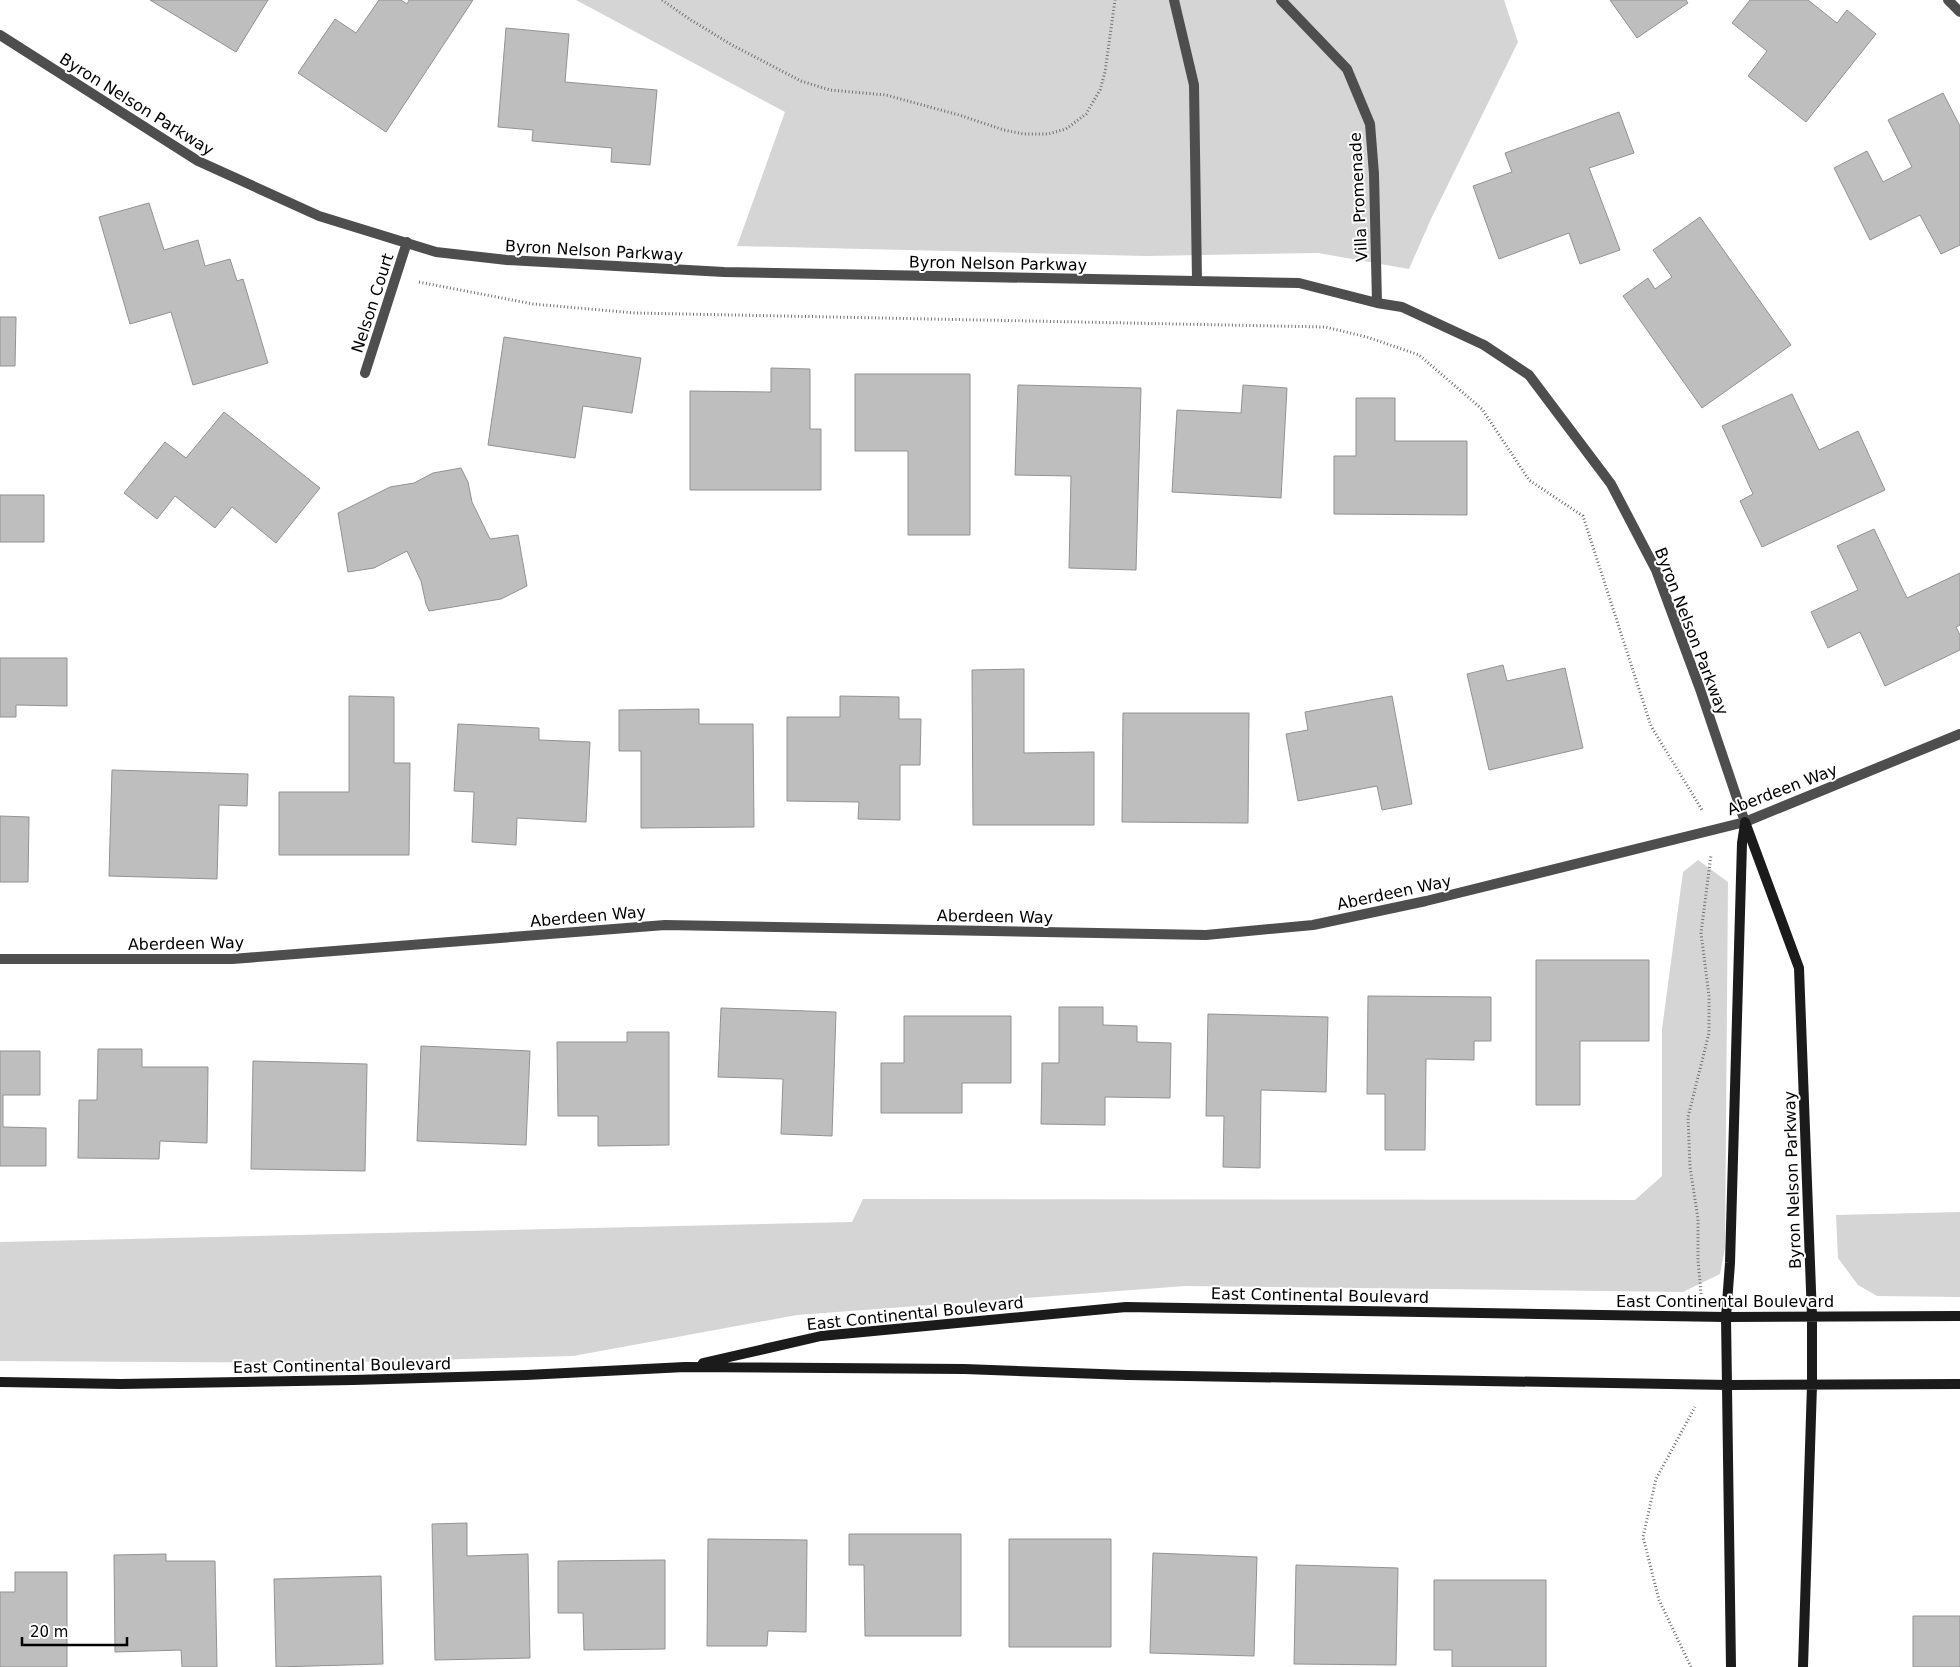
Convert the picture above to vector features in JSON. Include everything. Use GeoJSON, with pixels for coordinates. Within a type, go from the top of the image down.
{"type":"FeatureCollection","features":[{"type":"Feature","properties":{"kind":"main road","name":"Byron Nelson Parkway"},"geometry":{"type":"LineString","coordinates":[[1731,1667],[1726,1317],[1730,1263],[1742,843],[1745,822]]}},
{"type":"Feature","properties":{"kind":"main road","name":"Byron Nelson Parkway"},"geometry":{"type":"LineString","coordinates":[[1745,822],[1799,968],[1812,1317],[1812,1385],[1803,1667]]}},
{"type":"Feature","properties":{"kind":"main road","name":"East Continental Boulevard"},"geometry":{"type":"LineString","coordinates":[[685,1367],[821,1336],[1126,1307],[1726,1317],[1960,1316]]}},
{"type":"Feature","properties":{"kind":"main road","name":"East Continental Boulevard"},"geometry":{"type":"LineString","coordinates":[[0,1382],[121,1384],[526,1376],[685,1367],[944,1369],[1128,1376],[1728,1385],[1960,1384]]}},
{"type":"Feature","properties":{"kind":"street"},"geometry":{"type":"LineString","coordinates":[[1174,0],[1194,85],[1198,281]]}},
{"type":"Feature","properties":{"kind":"street","name":"Villa Promenade"},"geometry":{"type":"LineString","coordinates":[[1281,0],[1347,69],[1370,124],[1374,174],[1377,303]]}},
{"type":"Feature","properties":{"kind":"street"},"geometry":{"type":"LineString","coordinates":[[1948,0],[1960,12]]}},
{"type":"Feature","properties":{"kind":"street","name":"Byron Nelson Parkway"},"geometry":{"type":"LineString","coordinates":[[0,35],[198,161],[319,216],[436,252],[507,260],[724,272],[1299,283],[1377,303],[1402,307],[1484,345],[1529,375],[1611,484],[1656,570],[1700,690],[1745,822]]}},
{"type":"Feature","properties":{"kind":"street","name":"Nelson Court"},"geometry":{"type":"LineString","coordinates":[[366,373],[407,242]]}},
{"type":"Feature","properties":{"kind":"street","name":"Aberdeen Way"},"geometry":{"type":"LineString","coordinates":[[0,959],[232,959],[665,925],[1206,935],[1313,925],[1426,901],[1745,822],[1960,734]]}},
{"type":"Feature","properties":{"kind":"path"},"geometry":{"type":"LineString","coordinates":[[662,0],[732,45],[801,81],[830,90],[886,96],[959,115],[1004,130],[1024,134],[1048,134],[1066,129],[1086,114],[1100,90],[1105,72],[1115,0]]}},
{"type":"Feature","properties":{"kind":"path"},"geometry":{"type":"LineString","coordinates":[[396,278],[534,304],[635,313],[1325,327],[1367,336],[1420,355],[1482,409],[1530,480],[1582,516],[1651,726],[1714,830],[1701,934],[1709,996],[1709,1033],[1688,1117],[1690,1167],[1698,1219],[1698,1260],[1703,1316]]}},
{"type":"Feature","properties":{"kind":"path"},"geometry":{"type":"LineString","coordinates":[[1692,1667],[1659,1600],[1643,1537],[1656,1478],[1693,1413],[1702,1384]]}},
{"type":"Feature","properties":{"kind":"shaded area"},"geometry":{"type":"Polygon","coordinates":[[[576,0],[1504,0],[1518,42],[1431,219],[1409,269],[1318,253],[1146,256],[737,246],[785,112],[576,0]]]}},
{"type":"Feature","properties":{"kind":"shaded area"},"geometry":{"type":"Polygon","coordinates":[[[1698,860],[1728,882],[1725,1248],[1720,1274],[1683,1292],[1185,1286],[797,1315],[573,1356],[320,1363],[0,1361],[0,1242],[852,1222],[863,1199],[1635,1200],[1662,1176],[1662,1029],[1683,872],[1698,860]]]}},
{"type":"Feature","properties":{"kind":"shaded area"},"geometry":{"type":"Polygon","coordinates":[[[1960,1212],[1960,1297],[1877,1296],[1858,1285],[1838,1258],[1836,1215],[1960,1212]]]}},
{"type":"Feature","properties":{"kind":"building"},"geometry":{"type":"Polygon","coordinates":[[[150,0],[268,0],[236,52],[150,0]]]}},
{"type":"Feature","properties":{"kind":"building"},"geometry":{"type":"Polygon","coordinates":[[[379,0],[401,0],[407,4],[409,0],[473,0],[386,132],[298,73],[335,19],[356,33],[379,0]]]}},
{"type":"Feature","properties":{"kind":"building"},"geometry":{"type":"Polygon","coordinates":[[[1610,0],[1686,0],[1688,3],[1637,38],[1610,0]]]}},
{"type":"Feature","properties":{"kind":"building"},"geometry":{"type":"Polygon","coordinates":[[[1750,0],[1808,0],[1837,23],[1847,10],[1876,34],[1806,122],[1748,76],[1767,51],[1732,23],[1750,0]]]}},
{"type":"Feature","properties":{"kind":"building"},"geometry":{"type":"Polygon","coordinates":[[[506,28],[569,34],[565,82],[657,90],[650,165],[611,162],[612,148],[532,141],[533,130],[498,127],[506,28]]]}},
{"type":"Feature","properties":{"kind":"building"},"geometry":{"type":"Polygon","coordinates":[[[1943,93],[1960,126],[1960,245],[1941,254],[1920,215],[1870,240],[1834,168],[1867,151],[1883,182],[1912,167],[1888,120],[1943,93]]]}},
{"type":"Feature","properties":{"kind":"building"},"geometry":{"type":"Polygon","coordinates":[[[1619,112],[1634,153],[1589,168],[1620,250],[1580,264],[1569,233],[1499,259],[1473,186],[1512,172],[1505,153],[1619,112]]]}},
{"type":"Feature","properties":{"kind":"building"},"geometry":{"type":"Polygon","coordinates":[[[149,203],[164,250],[198,240],[205,266],[230,259],[237,281],[243,279],[268,363],[193,385],[171,312],[130,324],[99,217],[149,203]]]}},
{"type":"Feature","properties":{"kind":"building"},"geometry":{"type":"Polygon","coordinates":[[[1700,217],[1791,345],[1702,408],[1623,296],[1648,278],[1655,289],[1672,277],[1653,250],[1700,217]]]}},
{"type":"Feature","properties":{"kind":"building"},"geometry":{"type":"Polygon","coordinates":[[[0,317],[16,317],[15,366],[0,366],[0,317]]]}},
{"type":"Feature","properties":{"kind":"building"},"geometry":{"type":"Polygon","coordinates":[[[504,337],[641,358],[632,413],[583,406],[575,458],[488,445],[504,337]]]}},
{"type":"Feature","properties":{"kind":"building"},"geometry":{"type":"Polygon","coordinates":[[[771,368],[810,369],[810,429],[821,429],[821,490],[690,490],[690,391],[771,392],[771,368]]]}},
{"type":"Feature","properties":{"kind":"building"},"geometry":{"type":"Polygon","coordinates":[[[855,374],[970,374],[970,535],[908,535],[908,451],[855,451],[855,374]]]}},
{"type":"Feature","properties":{"kind":"building"},"geometry":{"type":"Polygon","coordinates":[[[1018,385],[1141,388],[1136,570],[1069,568],[1071,476],[1015,475],[1018,385]]]}},
{"type":"Feature","properties":{"kind":"building"},"geometry":{"type":"Polygon","coordinates":[[[1243,385],[1287,388],[1281,498],[1172,492],[1177,410],[1241,413],[1243,385]]]}},
{"type":"Feature","properties":{"kind":"building"},"geometry":{"type":"Polygon","coordinates":[[[1792,394],[1819,450],[1858,431],[1885,490],[1762,547],[1740,501],[1753,494],[1722,426],[1792,394]]]}},
{"type":"Feature","properties":{"kind":"building"},"geometry":{"type":"Polygon","coordinates":[[[1356,398],[1395,398],[1395,441],[1467,441],[1467,515],[1334,514],[1334,456],[1356,456],[1356,398]]]}},
{"type":"Feature","properties":{"kind":"building"},"geometry":{"type":"Polygon","coordinates":[[[224,412],[320,488],[276,543],[232,507],[215,528],[175,496],[157,519],[124,493],[165,442],[186,458],[224,412]]]}},
{"type":"Feature","properties":{"kind":"building"},"geometry":{"type":"Polygon","coordinates":[[[461,468],[468,482],[472,502],[490,539],[518,535],[527,586],[501,599],[429,611],[421,581],[407,551],[374,568],[348,572],[338,513],[390,487],[414,483],[433,473],[461,468]]]}},
{"type":"Feature","properties":{"kind":"building"},"geometry":{"type":"Polygon","coordinates":[[[0,495],[44,495],[44,542],[0,542],[0,495]]]}},
{"type":"Feature","properties":{"kind":"building"},"geometry":{"type":"Polygon","coordinates":[[[1874,529],[1907,598],[1960,573],[1960,625],[1956,627],[1960,635],[1960,650],[1885,686],[1860,632],[1828,648],[1811,612],[1858,590],[1837,546],[1874,529]]]}},
{"type":"Feature","properties":{"kind":"building"},"geometry":{"type":"Polygon","coordinates":[[[0,658],[67,658],[67,706],[16,705],[16,717],[0,717],[0,658]]]}},
{"type":"Feature","properties":{"kind":"building"},"geometry":{"type":"Polygon","coordinates":[[[1503,665],[1507,681],[1565,668],[1583,748],[1489,770],[1467,674],[1503,665]]]}},
{"type":"Feature","properties":{"kind":"building"},"geometry":{"type":"Polygon","coordinates":[[[1024,669],[1024,753],[1094,752],[1094,825],[973,825],[972,670],[1024,669]]]}},
{"type":"Feature","properties":{"kind":"building"},"geometry":{"type":"Polygon","coordinates":[[[349,696],[394,697],[394,763],[410,763],[409,855],[279,855],[279,792],[349,792],[349,696]]]}},
{"type":"Feature","properties":{"kind":"building"},"geometry":{"type":"Polygon","coordinates":[[[840,696],[899,697],[899,719],[921,719],[920,765],[900,765],[900,820],[858,819],[859,802],[787,801],[787,717],[840,717],[840,696]]]}},
{"type":"Feature","properties":{"kind":"building"},"geometry":{"type":"Polygon","coordinates":[[[1392,696],[1412,804],[1382,810],[1377,786],[1298,801],[1286,734],[1308,730],[1305,712],[1392,696]]]}},
{"type":"Feature","properties":{"kind":"building"},"geometry":{"type":"Polygon","coordinates":[[[699,709],[699,724],[753,724],[754,827],[641,828],[641,751],[619,751],[619,710],[699,709]]]}},
{"type":"Feature","properties":{"kind":"building"},"geometry":{"type":"Polygon","coordinates":[[[1123,713],[1249,713],[1248,823],[1122,822],[1123,713]]]}},
{"type":"Feature","properties":{"kind":"building"},"geometry":{"type":"Polygon","coordinates":[[[458,724],[539,728],[539,740],[590,742],[586,822],[517,818],[516,845],[472,842],[474,792],[454,791],[458,724]]]}},
{"type":"Feature","properties":{"kind":"building"},"geometry":{"type":"Polygon","coordinates":[[[112,770],[248,774],[247,806],[219,805],[217,879],[109,876],[112,770]]]}},
{"type":"Feature","properties":{"kind":"building"},"geometry":{"type":"Polygon","coordinates":[[[0,816],[29,817],[28,882],[0,882],[0,816]]]}},
{"type":"Feature","properties":{"kind":"building"},"geometry":{"type":"Polygon","coordinates":[[[1536,960],[1649,960],[1649,1041],[1580,1041],[1580,1105],[1536,1105],[1536,960]]]}},
{"type":"Feature","properties":{"kind":"building"},"geometry":{"type":"Polygon","coordinates":[[[1368,996],[1491,997],[1491,1041],[1474,1041],[1474,1060],[1426,1059],[1425,1150],[1385,1150],[1385,1094],[1367,1094],[1368,996]]]}},
{"type":"Feature","properties":{"kind":"building"},"geometry":{"type":"Polygon","coordinates":[[[1059,1007],[1103,1007],[1103,1025],[1137,1026],[1137,1042],[1171,1043],[1170,1098],[1105,1097],[1105,1125],[1041,1124],[1042,1063],[1059,1063],[1059,1007]]]}},
{"type":"Feature","properties":{"kind":"building"},"geometry":{"type":"Polygon","coordinates":[[[721,1008],[836,1012],[832,1136],[781,1134],[783,1079],[718,1077],[721,1008]]]}},
{"type":"Feature","properties":{"kind":"building"},"geometry":{"type":"Polygon","coordinates":[[[1208,1014],[1328,1017],[1326,1092],[1261,1090],[1260,1168],[1223,1167],[1224,1116],[1206,1116],[1208,1014]]]}},
{"type":"Feature","properties":{"kind":"building"},"geometry":{"type":"Polygon","coordinates":[[[904,1016],[1011,1016],[1011,1083],[962,1083],[962,1113],[881,1113],[881,1063],[904,1063],[904,1016]]]}},
{"type":"Feature","properties":{"kind":"building"},"geometry":{"type":"Polygon","coordinates":[[[627,1032],[669,1032],[669,1145],[598,1146],[598,1116],[558,1116],[557,1042],[627,1042],[627,1032]]]}},
{"type":"Feature","properties":{"kind":"building"},"geometry":{"type":"Polygon","coordinates":[[[421,1046],[530,1051],[526,1145],[417,1141],[421,1046]]]}},
{"type":"Feature","properties":{"kind":"building"},"geometry":{"type":"Polygon","coordinates":[[[98,1049],[142,1049],[142,1067],[208,1067],[207,1143],[160,1141],[159,1159],[78,1158],[79,1100],[97,1100],[98,1049]]]}},
{"type":"Feature","properties":{"kind":"building"},"geometry":{"type":"Polygon","coordinates":[[[0,1051],[40,1051],[40,1095],[3,1095],[3,1127],[46,1128],[46,1166],[0,1166],[0,1051]]]}},
{"type":"Feature","properties":{"kind":"building"},"geometry":{"type":"Polygon","coordinates":[[[253,1061],[367,1064],[365,1171],[251,1169],[253,1061]]]}},
{"type":"Feature","properties":{"kind":"building"},"geometry":{"type":"Polygon","coordinates":[[[467,1523],[467,1556],[528,1554],[530,1658],[435,1660],[432,1524],[467,1523]]]}},
{"type":"Feature","properties":{"kind":"building"},"geometry":{"type":"Polygon","coordinates":[[[849,1534],[961,1534],[961,1636],[865,1636],[864,1565],[849,1565],[849,1534]]]}},
{"type":"Feature","properties":{"kind":"building"},"geometry":{"type":"Polygon","coordinates":[[[708,1539],[807,1540],[806,1632],[768,1631],[767,1646],[707,1646],[708,1539]]]}},
{"type":"Feature","properties":{"kind":"building"},"geometry":{"type":"Polygon","coordinates":[[[1009,1539],[1111,1539],[1111,1647],[1009,1647],[1009,1539]]]}},
{"type":"Feature","properties":{"kind":"building"},"geometry":{"type":"Polygon","coordinates":[[[1153,1553],[1257,1557],[1254,1656],[1150,1653],[1153,1553]]]}},
{"type":"Feature","properties":{"kind":"building"},"geometry":{"type":"Polygon","coordinates":[[[166,1554],[166,1561],[215,1561],[217,1667],[182,1667],[181,1650],[115,1652],[114,1555],[166,1554]]]}},
{"type":"Feature","properties":{"kind":"building"},"geometry":{"type":"Polygon","coordinates":[[[665,1560],[665,1649],[584,1650],[583,1613],[558,1613],[558,1561],[665,1560]]]}},
{"type":"Feature","properties":{"kind":"building"},"geometry":{"type":"Polygon","coordinates":[[[1296,1565],[1398,1568],[1396,1665],[1294,1664],[1296,1565]]]}},
{"type":"Feature","properties":{"kind":"building"},"geometry":{"type":"Polygon","coordinates":[[[15,1572],[67,1572],[67,1667],[0,1667],[0,1592],[15,1592],[15,1572]]]}},
{"type":"Feature","properties":{"kind":"building"},"geometry":{"type":"Polygon","coordinates":[[[381,1576],[383,1664],[276,1667],[274,1579],[381,1576]]]}},
{"type":"Feature","properties":{"kind":"building"},"geometry":{"type":"Polygon","coordinates":[[[1434,1580],[1546,1580],[1546,1667],[1452,1667],[1452,1650],[1434,1650],[1434,1580]]]}},
{"type":"Feature","properties":{"kind":"building"},"geometry":{"type":"Polygon","coordinates":[[[1913,1616],[1960,1616],[1960,1667],[1913,1667],[1913,1616]]]}}]}
